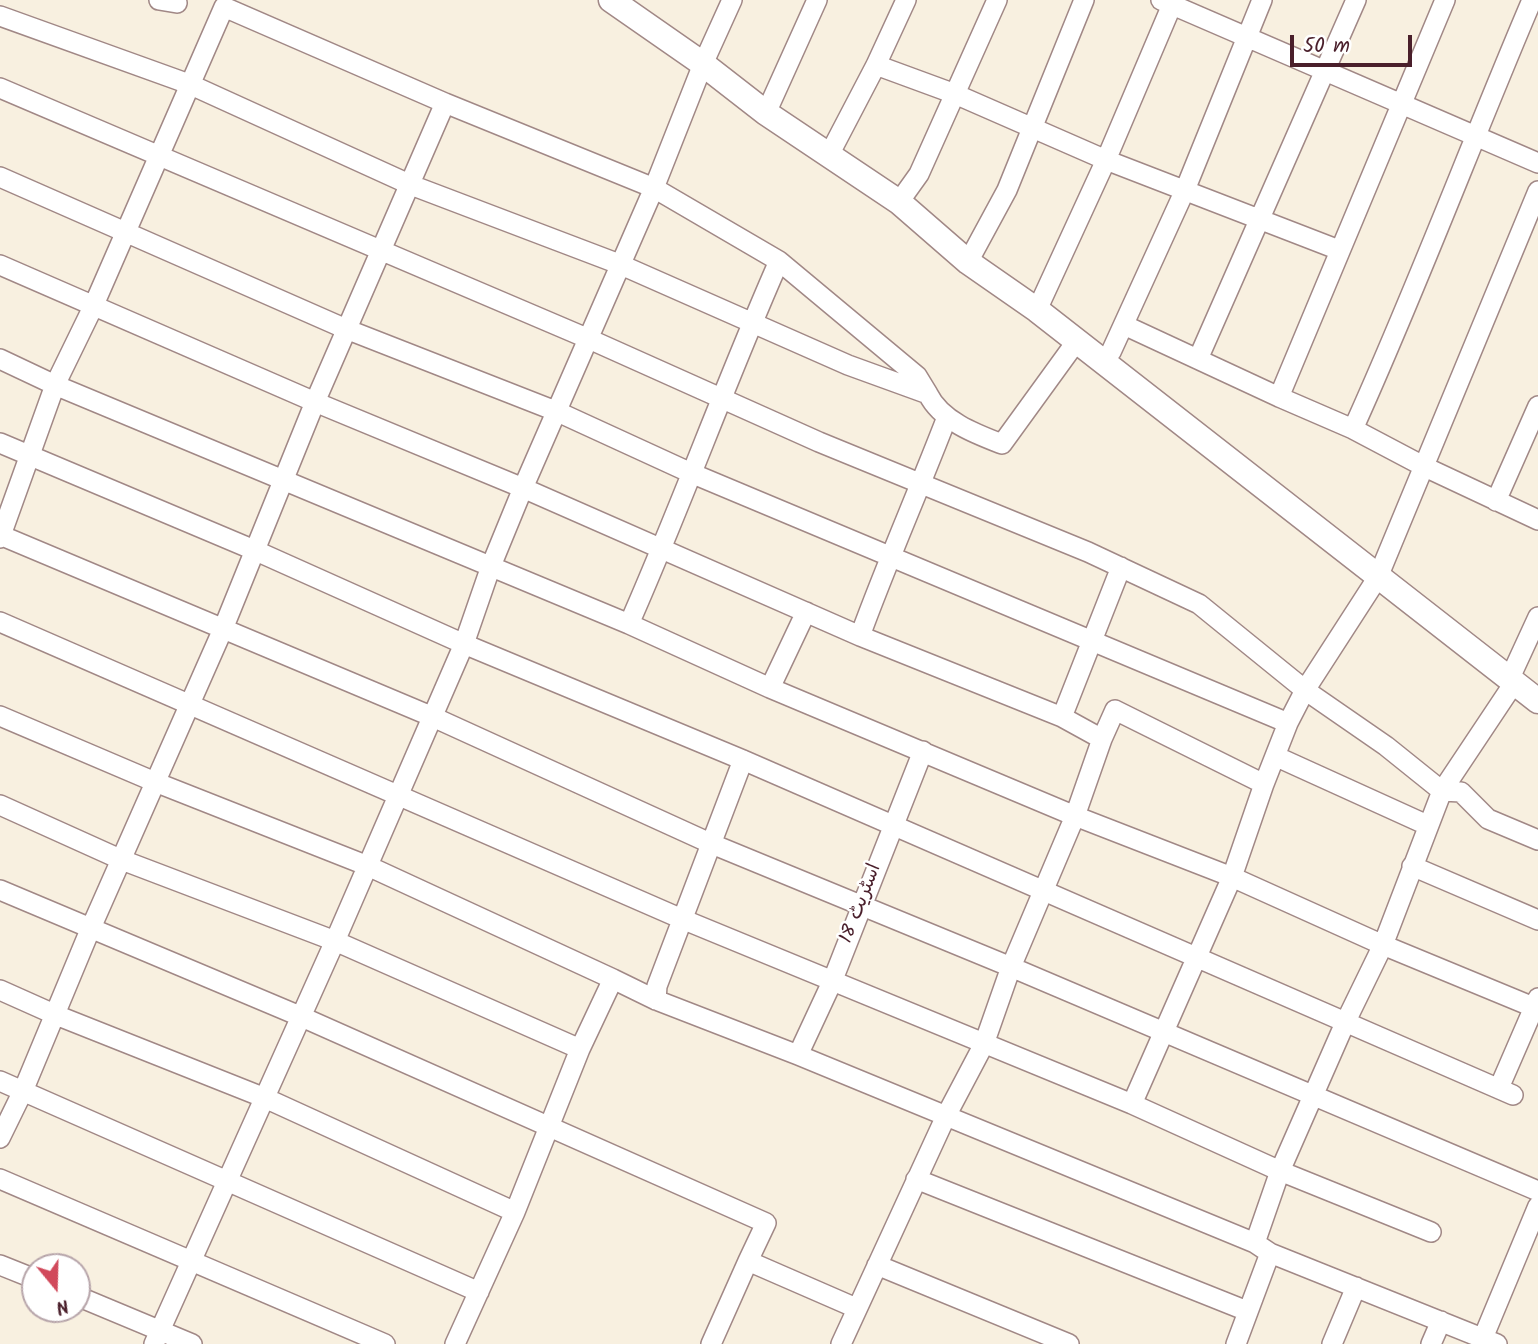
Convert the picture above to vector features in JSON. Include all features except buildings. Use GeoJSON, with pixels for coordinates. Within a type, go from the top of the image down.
{"type":"FeatureCollection","features":[{"type":"Feature","properties":{"kind":"street"},"geometry":{"type":"LineString","coordinates":[[611,0],[636,7],[766,113],[899,202],[968,262],[1037,310],[1538,701]]}},
{"type":"Feature","properties":{"kind":"street"},"geometry":{"type":"LineString","coordinates":[[157,1337],[302,1017],[433,717],[464,644],[491,566],[523,488],[654,188],[703,64],[732,0]]}},
{"type":"Feature","properties":{"kind":"street"},"geometry":{"type":"LineString","coordinates":[[766,113],[817,0]]}},
{"type":"Feature","properties":{"kind":"street"},"geometry":{"type":"LineString","coordinates":[[829,155],[877,65],[906,0]]}},
{"type":"Feature","properties":{"kind":"street"},"geometry":{"type":"LineString","coordinates":[[899,202],[919,174],[997,0]]}},
{"type":"Feature","properties":{"kind":"street"},"geometry":{"type":"LineString","coordinates":[[968,262],[1007,190],[1084,0]]}},
{"type":"Feature","properties":{"kind":"street"},"geometry":{"type":"LineString","coordinates":[[1111,352],[1185,190],[1262,0]]}},
{"type":"Feature","properties":{"kind":"street"},"geometry":{"type":"LineString","coordinates":[[1198,359],[1356,0]]}},
{"type":"Feature","properties":{"kind":"street"},"geometry":{"type":"LineString","coordinates":[[1279,397],[1445,0]]}},
{"type":"Feature","properties":{"kind":"street"},"geometry":{"type":"LineString","coordinates":[[1353,429],[1388,352],[1532,0]]}},
{"type":"Feature","properties":{"kind":"street"},"geometry":{"type":"LineString","coordinates":[[1037,310],[1106,160],[1169,2],[1538,163]]}},
{"type":"Feature","properties":{"kind":"street"},"geometry":{"type":"LineString","coordinates":[[1076,342],[1002,444],[979,435],[947,417],[933,405],[917,376],[779,261],[654,188],[445,103],[224,7],[188,84],[93,307],[55,385],[0,536],[433,717],[712,844],[1314,1094],[1538,1191]]}},
{"type":"Feature","properties":{"kind":"street"},"geometry":{"type":"LineString","coordinates":[[0,16],[188,84],[411,184],[620,264],[848,365],[928,394]]}},
{"type":"Feature","properties":{"kind":"street"},"geometry":{"type":"LineString","coordinates":[[877,65],[955,94],[1106,160],[1339,250]]}},
{"type":"Feature","properties":{"kind":"street"},"geometry":{"type":"LineString","coordinates":[[0,88],[589,339],[819,442],[1121,568],[1199,604],[1305,690],[1386,746],[1441,791],[1461,792],[1488,819],[1538,840]]}},
{"type":"Feature","properties":{"kind":"street"},"geometry":{"type":"LineString","coordinates":[[0,1138],[23,1091],[90,930],[191,704],[315,402],[445,103]]}},
{"type":"Feature","properties":{"kind":"street"},"geometry":{"type":"LineString","coordinates":[[0,177],[346,329],[558,412],[691,473],[1288,723]]}},
{"type":"Feature","properties":{"kind":"street"},"geometry":{"type":"LineString","coordinates":[[1132,1104],[1232,877],[1288,723],[1305,690],[1378,577],[1538,191]]}},
{"type":"Feature","properties":{"kind":"street"},"geometry":{"type":"LineString","coordinates":[[629,624],[662,549],[751,323],[779,261]]}},
{"type":"Feature","properties":{"kind":"street"},"geometry":{"type":"LineString","coordinates":[[0,265],[315,402],[523,488],[860,636],[1062,718],[1102,739]]}},
{"type":"Feature","properties":{"kind":"street"},"geometry":{"type":"LineString","coordinates":[[1124,324],[1353,429],[1425,467],[1538,520]]}},
{"type":"Feature","properties":{"kind":"street"},"geometry":{"type":"LineString","coordinates":[[0,359],[55,385],[629,624],[770,688],[1075,816],[1232,877],[1383,945],[1537,1005],[1506,1091],[743,760],[464,644],[254,550],[0,443]]}},
{"type":"Feature","properties":{"kind":"street"},"geometry":{"type":"LineString","coordinates":[[1496,500],[1538,406]]}},
{"type":"Feature","properties":{"kind":"street"},"geometry":{"type":"LineString","coordinates":[[860,636],[889,556],[947,417]]}},
{"type":"Feature","properties":{"kind":"street"},"geometry":{"type":"LineString","coordinates":[[1062,718],[1121,568]]}},
{"type":"Feature","properties":{"kind":"street"},"geometry":{"type":"LineString","coordinates":[[770,688],[806,612]]}},
{"type":"Feature","properties":{"kind":"street"},"geometry":{"type":"LineString","coordinates":[[1236,1344],[1247,1311],[1280,1171],[1345,1023],[1383,945],[1441,791],[1511,682],[1538,617]]}},
{"type":"Feature","properties":{"kind":"street"},"geometry":{"type":"LineString","coordinates":[[0,622],[682,919],[1132,1104],[1280,1171],[1431,1232]]}},
{"type":"Feature","properties":{"kind":"street"},"geometry":{"type":"LineString","coordinates":[[841,1344],[946,1116],[984,1044],[1011,967],[1075,816],[1115,710],[1264,784]]}},
{"type":"Feature","properties":{"kind":"street"},"geometry":{"type":"LineString","coordinates":[[0,716],[155,782],[368,866],[656,1000],[798,1055],[1490,1341],[1538,1206]]}},
{"type":"Feature","properties":{"kind":"street","name":"اسٹریٹ 18"},"geometry":{"type":"LineString","coordinates":[[798,1055],[832,982],[923,751]]}},
{"type":"Feature","properties":{"kind":"street"},"geometry":{"type":"LineString","coordinates":[[1275,756],[1427,825]]}},
{"type":"Feature","properties":{"kind":"street"},"geometry":{"type":"LineString","coordinates":[[656,1000],[657,986],[743,760]]}},
{"type":"Feature","properties":{"kind":"street"},"geometry":{"type":"LineString","coordinates":[[0,805],[122,860],[335,941],[580,1049]]}},
{"type":"Feature","properties":{"kind":"street"},"geometry":{"type":"LineString","coordinates":[[1412,866],[1538,920]]}},
{"type":"Feature","properties":{"kind":"street"},"geometry":{"type":"LineString","coordinates":[[0,890],[302,1017],[766,1223],[711,1344]]}},
{"type":"Feature","properties":{"kind":"street"},"geometry":{"type":"LineString","coordinates":[[456,1344],[551,1127],[580,1049],[613,979]]}},
{"type":"Feature","properties":{"kind":"street"},"geometry":{"type":"LineString","coordinates":[[0,990],[55,1015],[265,1098],[515,1212]]}},
{"type":"Feature","properties":{"kind":"street"},"geometry":{"type":"LineString","coordinates":[[0,1081],[479,1292]]}},
{"type":"Feature","properties":{"kind":"street"},"geometry":{"type":"LineString","coordinates":[[0,1179],[385,1344]]}},
{"type":"Feature","properties":{"kind":"street"},"geometry":{"type":"LineString","coordinates":[[916,1179],[1247,1311]]}},
{"type":"Feature","properties":{"kind":"street"},"geometry":{"type":"LineString","coordinates":[[748,1261],[856,1308]]}},
{"type":"Feature","properties":{"kind":"street"},"geometry":{"type":"LineString","coordinates":[[0,1265],[21,1273]]}},
{"type":"Feature","properties":{"kind":"street"},"geometry":{"type":"LineString","coordinates":[[877,1265],[1069,1344]]}},
{"type":"Feature","properties":{"kind":"street"},"geometry":{"type":"LineString","coordinates":[[1332,1344],[1356,1287]]}},
{"type":"Feature","properties":{"kind":"street"},"geometry":{"type":"LineString","coordinates":[[91,1303],[157,1337],[192,1344]]}},
{"type":"Feature","properties":{"kind":"street"},"geometry":{"type":"LineString","coordinates":[[1431,1344],[1441,1321]]}}]}
